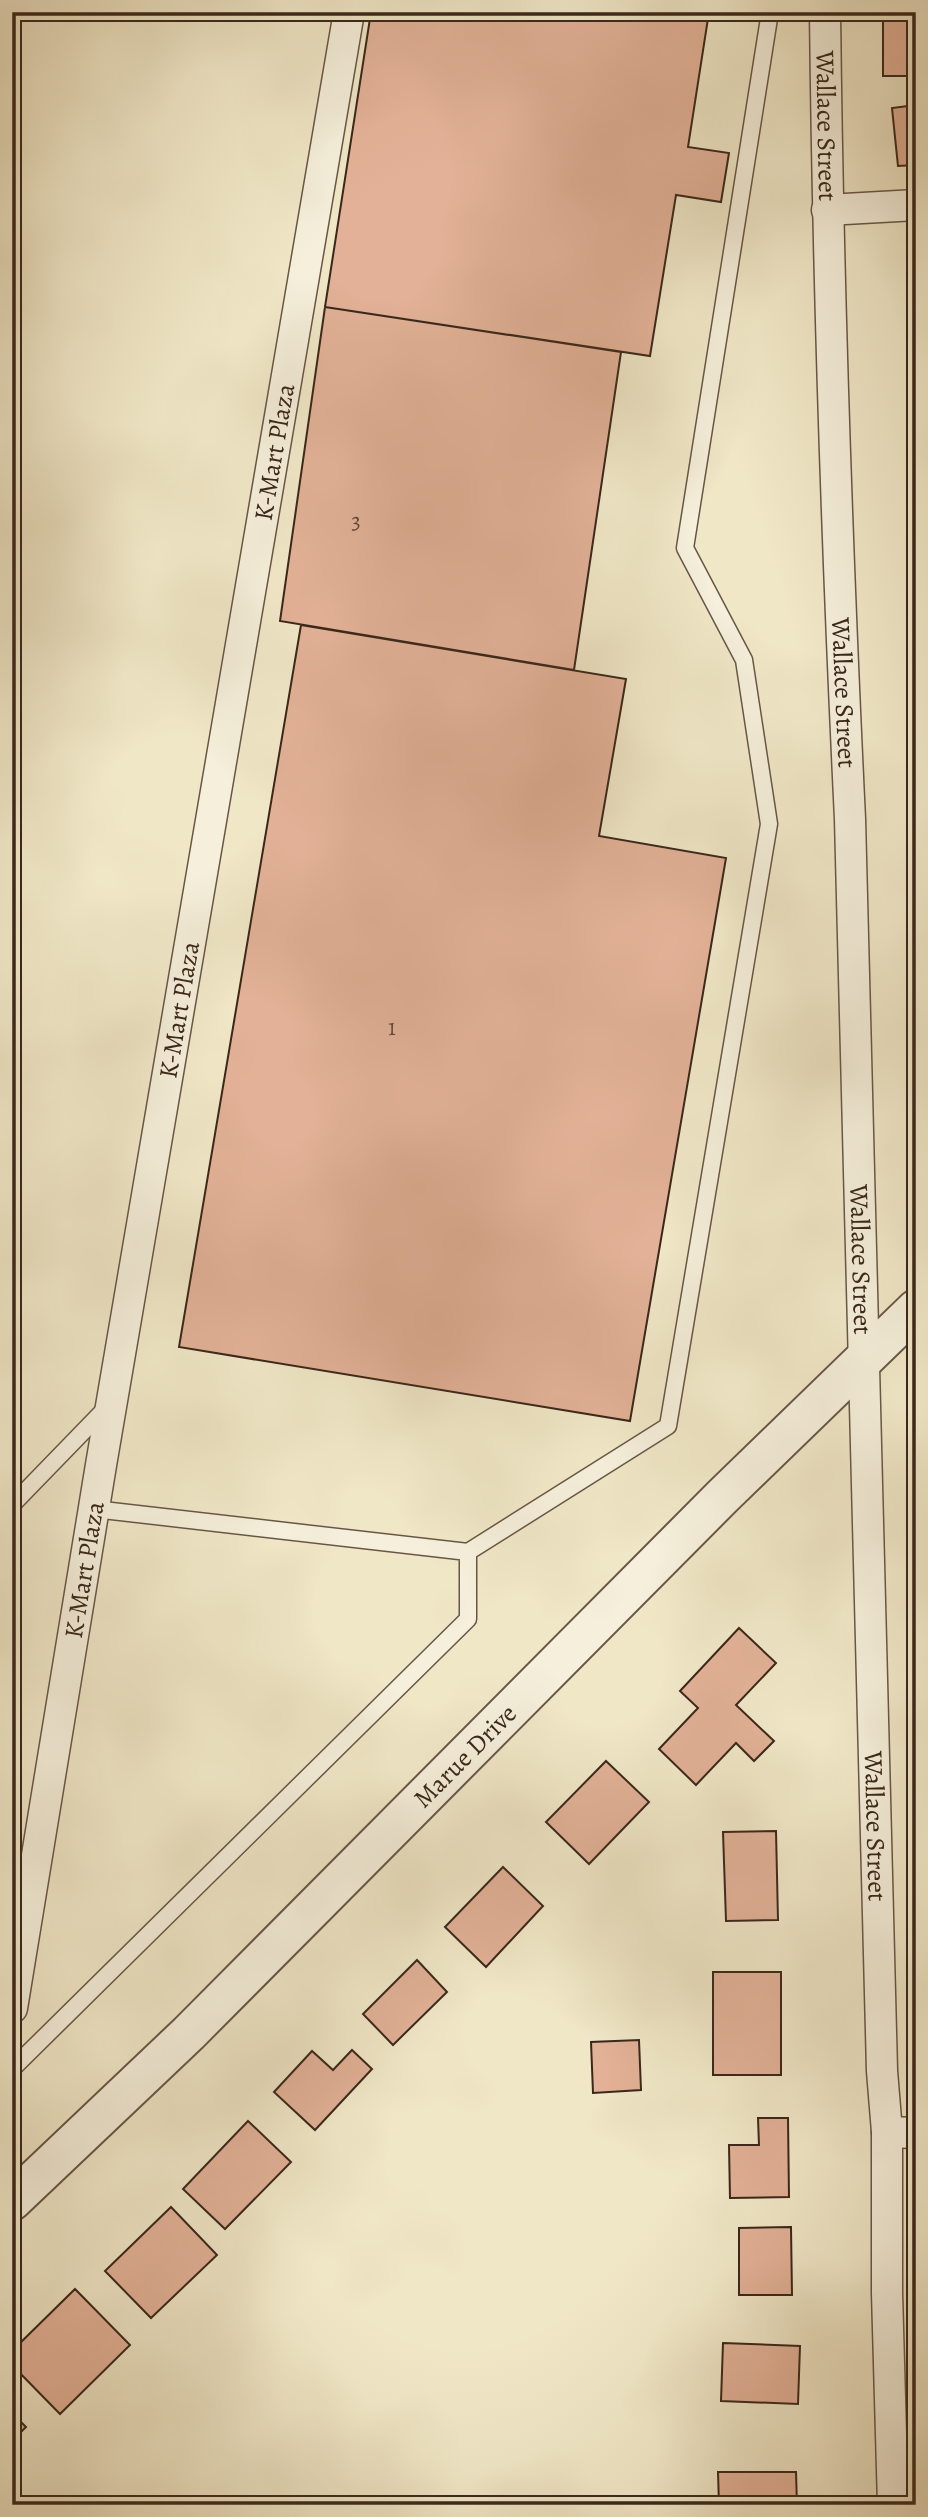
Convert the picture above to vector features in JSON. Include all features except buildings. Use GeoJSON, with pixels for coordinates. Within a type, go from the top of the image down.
{"type":"FeatureCollection","features":[{"type":"Feature","properties":{"kind":"street","name":"K-Mart Plaza"},"geometry":{"type":"LineString","coordinates":[[12,2008],[111,1403],[349,12]]}},
{"type":"Feature","properties":{"kind":"street","name":"Wallace Street"},"geometry":{"type":"LineString","coordinates":[[825,12],[827,210],[840,619],[850,819],[882,2071],[901,2133],[887,2293],[893,2505]]}},
{"type":"Feature","properties":{"kind":"street"},"geometry":{"type":"LineString","coordinates":[[827,210],[916,205]]}},
{"type":"Feature","properties":{"kind":"street","name":"Marue Drive"},"geometry":{"type":"LineString","coordinates":[[12,2201],[189,2033],[723,1496],[916,1308]]}},
{"type":"Feature","properties":{"kind":"lane"},"geometry":{"type":"LineString","coordinates":[[94,1509],[468,1552],[668,1426],[769,824],[744,660],[685,548],[769,12]]}},
{"type":"Feature","properties":{"kind":"lane"},"geometry":{"type":"LineString","coordinates":[[12,1505],[111,1403]]}},
{"type":"Feature","properties":{"kind":"lane"},"geometry":{"type":"LineString","coordinates":[[12,2069],[468,1619],[468,1552]]}}]}
